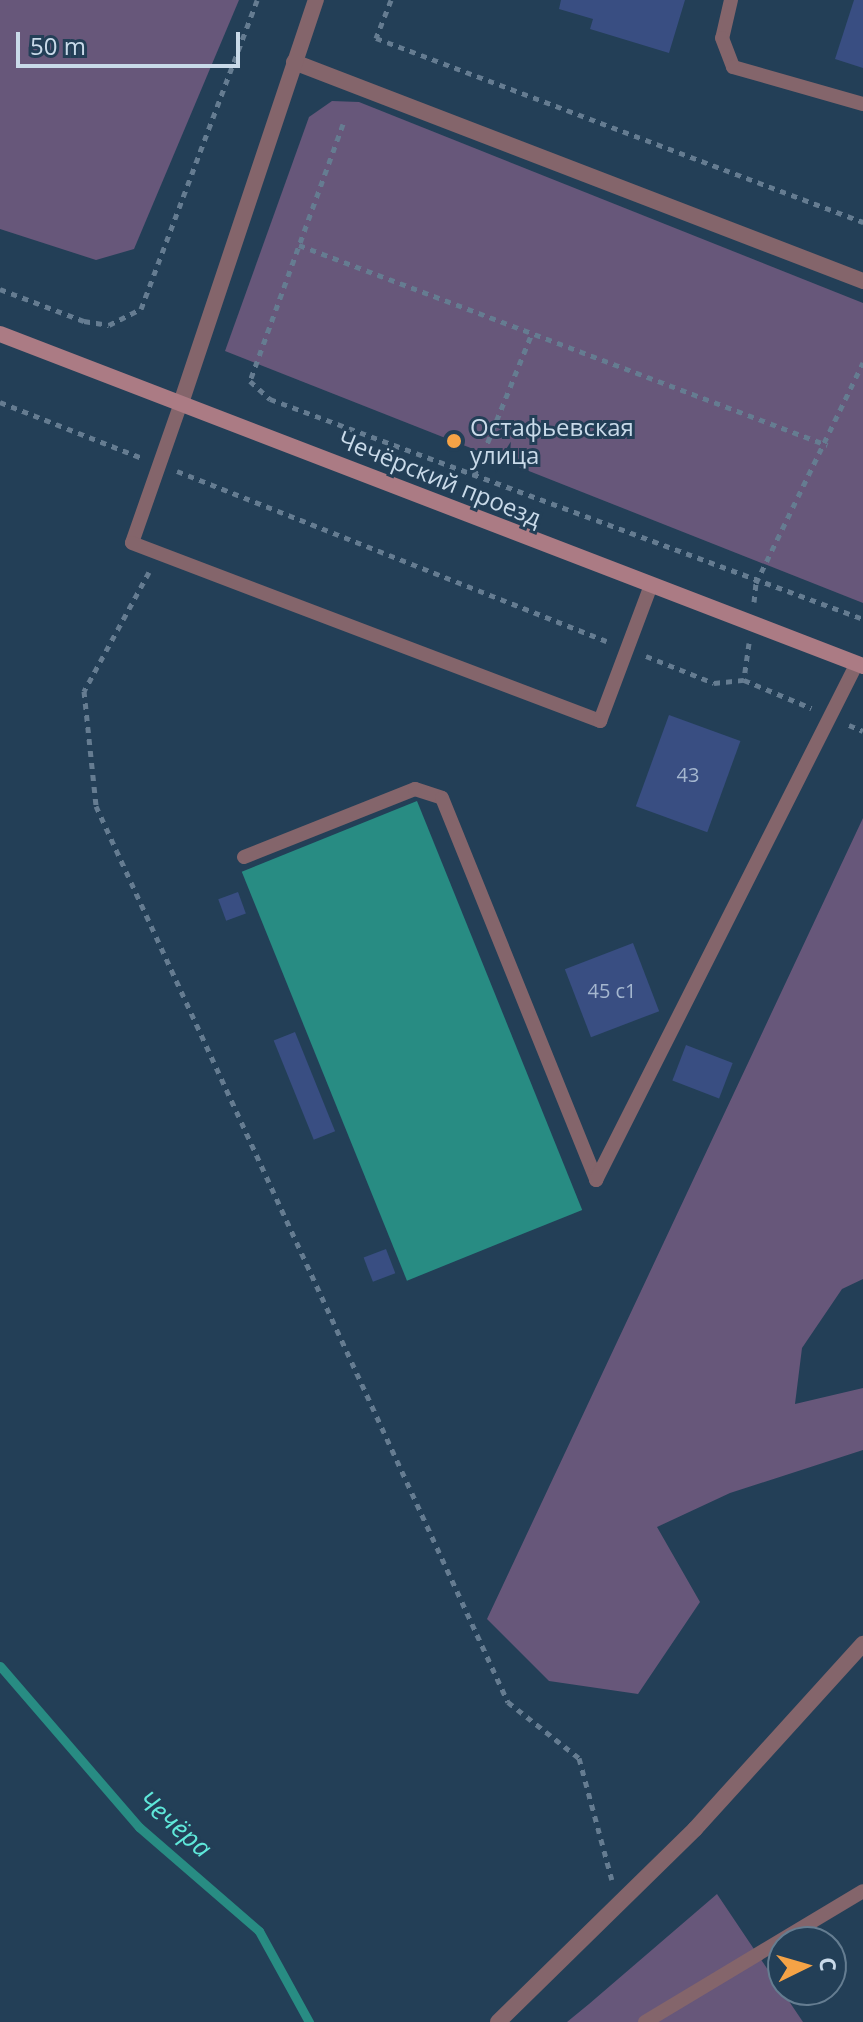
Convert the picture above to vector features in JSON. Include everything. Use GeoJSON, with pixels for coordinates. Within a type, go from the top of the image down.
{"type":"FeatureCollection","features":[{"type":"Feature","properties":{"kind":"main road","name":"Чечёрский проезд"},"geometry":{"type":"LineString","coordinates":[[0,334],[182,400],[650,588],[860,664]]}},
{"type":"Feature","properties":{"kind":"street"},"geometry":{"type":"LineString","coordinates":[[182,400],[316,0]]}},
{"type":"Feature","properties":{"kind":"street"},"geometry":{"type":"LineString","coordinates":[[294,62],[863,281]]}},
{"type":"Feature","properties":{"kind":"street"},"geometry":{"type":"LineString","coordinates":[[506,2020],[619,1905],[863,1644]]}},
{"type":"Feature","properties":{"kind":"lane"},"geometry":{"type":"LineString","coordinates":[[731,0],[722,38],[733,67],[863,104]]}},
{"type":"Feature","properties":{"kind":"lane"},"geometry":{"type":"LineString","coordinates":[[182,400],[132,543],[600,721],[650,588]]}},
{"type":"Feature","properties":{"kind":"lane"},"geometry":{"type":"LineString","coordinates":[[244,857],[415,789],[442,798],[596,1180],[860,664]]}},
{"type":"Feature","properties":{"kind":"lane"},"geometry":{"type":"LineString","coordinates":[[645,2022],[863,1891]]}},
{"type":"Feature","properties":{"kind":"path"},"geometry":{"type":"LineString","coordinates":[[0,289],[84,321],[109,325],[141,309],[257,0]]}},
{"type":"Feature","properties":{"kind":"path"},"geometry":{"type":"LineString","coordinates":[[391,0],[376,38],[863,222]]}},
{"type":"Feature","properties":{"kind":"path"},"geometry":{"type":"LineString","coordinates":[[343,124],[250,381],[270,399],[756,583],[863,619]]}},
{"type":"Feature","properties":{"kind":"path"},"geometry":{"type":"LineString","coordinates":[[299,245],[827,445]]}},
{"type":"Feature","properties":{"kind":"path"},"geometry":{"type":"LineString","coordinates":[[474,476],[532,333]]}},
{"type":"Feature","properties":{"kind":"path"},"geometry":{"type":"LineString","coordinates":[[744,680],[756,583],[827,445],[863,363]]}},
{"type":"Feature","properties":{"kind":"path"},"geometry":{"type":"LineString","coordinates":[[0,402],[714,683],[744,680],[821,712]]}},
{"type":"Feature","properties":{"kind":"path"},"geometry":{"type":"LineString","coordinates":[[159,553],[84,691],[96,806],[508,1702],[579,1758],[619,1905]]}},
{"type":"Feature","properties":{"kind":"shaded area"},"geometry":{"type":"Polygon","coordinates":[[[0,0],[239,0],[134,249],[96,260],[0,229],[0,0]]]}},
{"type":"Feature","properties":{"kind":"shaded area"},"geometry":{"type":"Polygon","coordinates":[[[332,101],[359,102],[863,303],[863,603],[225,351],[309,117],[332,101]]]}},
{"type":"Feature","properties":{"kind":"shaded area"},"geometry":{"type":"Polygon","coordinates":[[[417,801],[582,1210],[407,1281],[242,872],[417,801]]]}},
{"type":"Feature","properties":{"kind":"shaded area"},"geometry":{"type":"Polygon","coordinates":[[[863,818],[863,1279],[842,1289],[802,1348],[795,1404],[863,1388],[863,1450],[730,1493],[657,1527],[700,1602],[638,1694],[549,1681],[487,1619],[863,818]]]}},
{"type":"Feature","properties":{"kind":"shaded area"},"geometry":{"type":"Polygon","coordinates":[[[717,1894],[767,1968],[767,2006],[792,2006],[803,2022],[567,2022],[717,1894]]]}},
{"type":"Feature","properties":{"kind":"building"},"geometry":{"type":"Polygon","coordinates":[[[561,0],[685,0],[669,53],[590,29],[593,19],[559,9],[561,0]]]}},
{"type":"Feature","properties":{"kind":"building"},"geometry":{"type":"Polygon","coordinates":[[[854,0],[863,0],[863,68],[835,59],[854,0]]]}},
{"type":"Feature","properties":{"kind":"building"},"geometry":{"type":"Polygon","coordinates":[[[669,715],[740,741],[707,832],[636,806],[669,715]]]}},
{"type":"Feature","properties":{"kind":"building"},"geometry":{"type":"Polygon","coordinates":[[[238,892],[246,914],[226,921],[218,899],[238,892]]]}},
{"type":"Feature","properties":{"kind":"building"},"geometry":{"type":"Polygon","coordinates":[[[633,943],[659,1011],[591,1037],[565,969],[633,943]]]}},
{"type":"Feature","properties":{"kind":"building"},"geometry":{"type":"Polygon","coordinates":[[[295,1032],[335,1131],[314,1140],[274,1041],[295,1032]]]}},
{"type":"Feature","properties":{"kind":"building"},"geometry":{"type":"Polygon","coordinates":[[[686,1045],[733,1063],[719,1098],[672,1080],[686,1045]]]}},
{"type":"Feature","properties":{"kind":"building"},"geometry":{"type":"Polygon","coordinates":[[[386,1249],[395,1273],[373,1282],[364,1258],[386,1249]]]}},
{"type":"Feature","properties":{"kind":"waterway","name":"Чечёра"},"geometry":{"type":"LineString","coordinates":[[0,1666],[139,1827],[259,1931],[309,2022]]}},
{"type":"Feature","properties":{"kind":"place","name":"Остафьевская улица"},"geometry":{"type":"Point","coordinates":[454,441]}}]}
